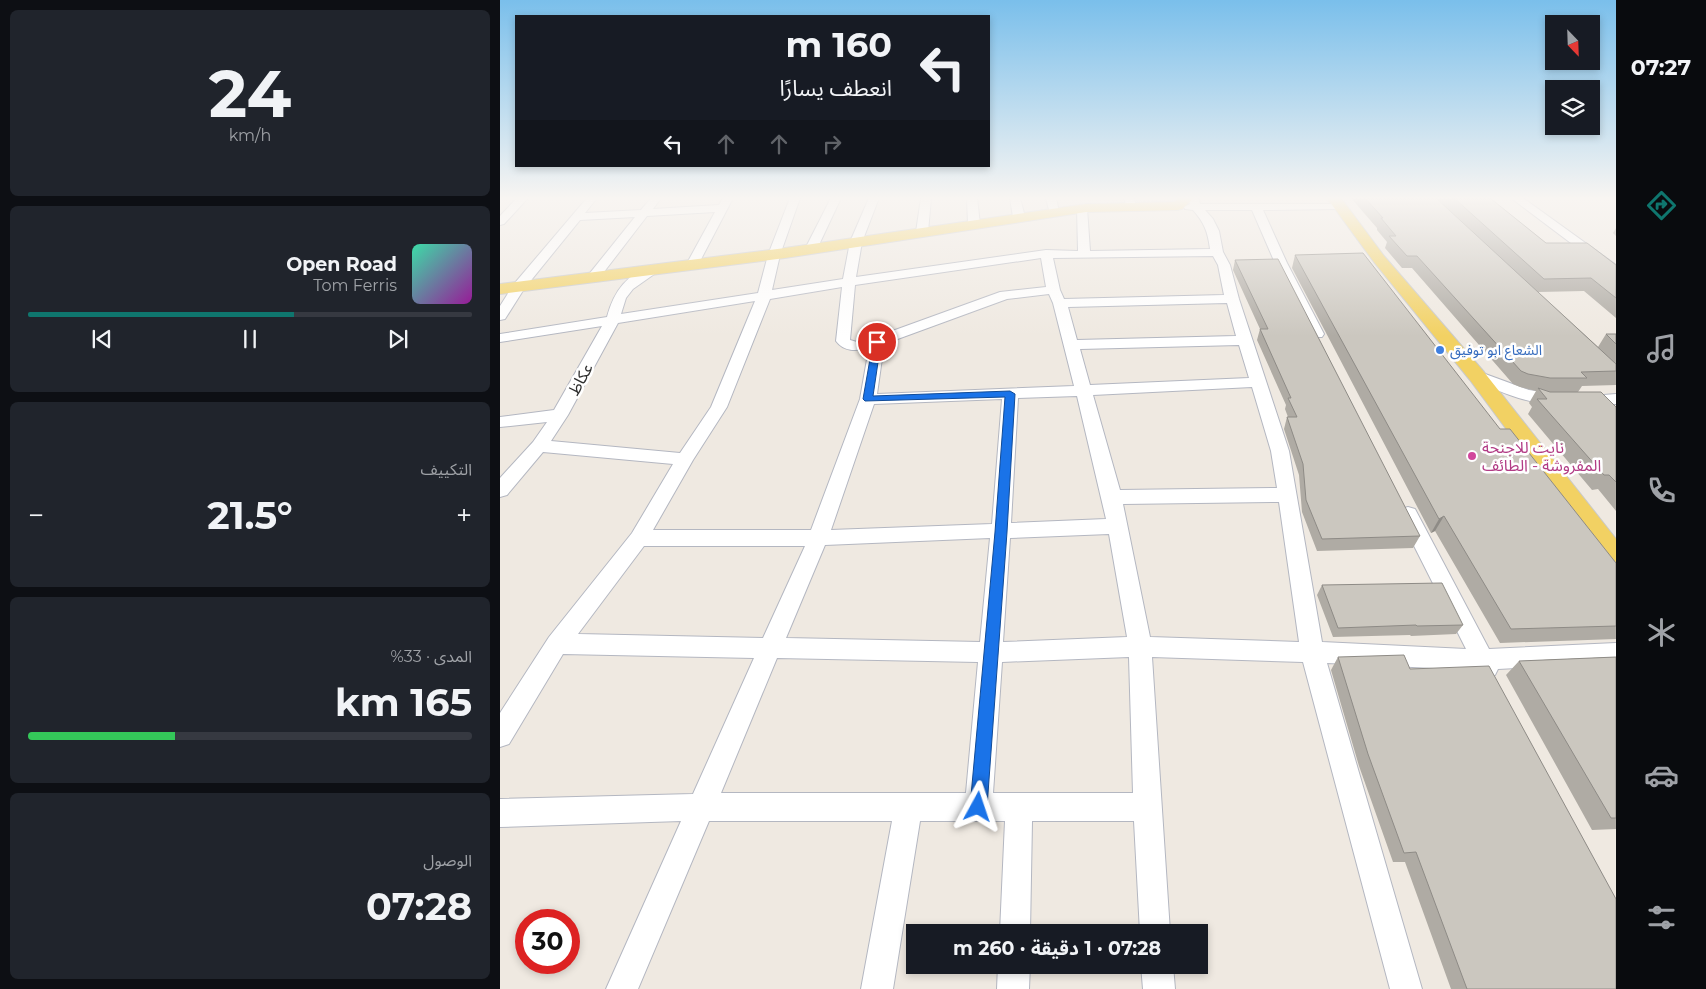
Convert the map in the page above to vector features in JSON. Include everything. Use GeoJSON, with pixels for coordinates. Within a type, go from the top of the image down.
{"type":"FeatureCollection","features":[{"type":"Feature","properties":{"kind":"main road"},"geometry":{"type":"LineString","coordinates":[[500,289],[774,255],[842,244]]}},
{"type":"Feature","properties":{"kind":"main road"},"geometry":{"type":"LineString","coordinates":[[1368,244],[1477,376],[1616,558]]}},
{"type":"Feature","properties":{"kind":"street"},"geometry":{"type":"LineString","coordinates":[[500,316],[519,287],[555,244]]}},
{"type":"Feature","properties":{"kind":"street"},"geometry":{"type":"LineString","coordinates":[[592,278],[619,244]]}},
{"type":"Feature","properties":{"kind":"street"},"geometry":{"type":"LineString","coordinates":[[692,265],[703,244]]}},
{"type":"Feature","properties":{"kind":"street"},"geometry":{"type":"LineString","coordinates":[[500,735],[557,644],[639,538],[685,458],[718,407],[764,296],[778,244]]}},
{"type":"Feature","properties":{"kind":"street"},"geometry":{"type":"LineString","coordinates":[[811,249],[813,244]]}},
{"type":"Feature","properties":{"kind":"street"},"geometry":{"type":"LineString","coordinates":[[856,244],[849,282],[844,341],[847,345],[857,346],[877,342],[1006,296],[1232,298]]}},
{"type":"Feature","properties":{"kind":"street"},"geometry":{"type":"LineString","coordinates":[[1084,255],[1085,244]]}},
{"type":"Feature","properties":{"kind":"street"},"geometry":{"type":"LineString","coordinates":[[1218,244],[1225,261],[1232,298],[1280,451],[1312,652],[1406,989]]}},
{"type":"Feature","properties":{"kind":"street"},"geometry":{"type":"LineString","coordinates":[[1273,244],[1326,352]]}},
{"type":"Feature","properties":{"kind":"street"},"geometry":{"type":"LineString","coordinates":[[1579,244],[1616,271]]}},
{"type":"Feature","properties":{"kind":"street"},"geometry":{"type":"LineString","coordinates":[[500,338],[849,282],[1046,254],[1225,261]]}},
{"type":"Feature","properties":{"kind":"street"},"geometry":{"type":"LineString","coordinates":[[1046,254],[1112,497],[1140,647],[1154,924]]}},
{"type":"Feature","properties":{"kind":"street"},"geometry":{"type":"LineString","coordinates":[[1359,260],[1379,259]]}},
{"type":"Feature","properties":{"kind":"street","name":"عكاظ"},"geometry":{"type":"LineString","coordinates":[[500,490],[539,446],[560,415],[613,319],[620,298],[628,286],[654,270]]}},
{"type":"Feature","properties":{"kind":"street"},"geometry":{"type":"LineString","coordinates":[[1071,345],[1246,340]]}},
{"type":"Feature","properties":{"kind":"street"},"geometry":{"type":"LineString","coordinates":[[622,989],[818,538],[868,399],[877,342]]}},
{"type":"Feature","properties":{"kind":"street"},"geometry":{"type":"LineString","coordinates":[[1477,376],[1513,392],[1541,399],[1616,400]]}},
{"type":"Feature","properties":{"kind":"street"},"geometry":{"type":"LineString","coordinates":[[868,399],[1259,382]]}},
{"type":"Feature","properties":{"kind":"street"},"geometry":{"type":"LineString","coordinates":[[978,807],[1001,532],[1010,394]]}},
{"type":"Feature","properties":{"kind":"street"},"geometry":{"type":"LineString","coordinates":[[1599,400],[1616,417]]}},
{"type":"Feature","properties":{"kind":"street"},"geometry":{"type":"LineString","coordinates":[[500,422],[560,415]]}},
{"type":"Feature","properties":{"kind":"street"},"geometry":{"type":"LineString","coordinates":[[539,446],[685,458]]}},
{"type":"Feature","properties":{"kind":"street"},"geometry":{"type":"LineString","coordinates":[[1397,493],[1496,686]]}},
{"type":"Feature","properties":{"kind":"street"},"geometry":{"type":"LineString","coordinates":[[1112,497],[1287,496]]}},
{"type":"Feature","properties":{"kind":"street"},"geometry":{"type":"LineString","coordinates":[[639,538],[818,538],[1118,526]]}},
{"type":"Feature","properties":{"kind":"street"},"geometry":{"type":"LineString","coordinates":[[557,644],[991,652],[1140,647],[1312,652],[1482,660],[1616,653]]}},
{"type":"Feature","properties":{"kind":"street"},"geometry":{"type":"LineString","coordinates":[[877,989],[908,807]]}},
{"type":"Feature","properties":{"kind":"street"},"geometry":{"type":"LineString","coordinates":[[500,812],[701,808],[1147,807]]}},
{"type":"Feature","properties":{"kind":"street"},"geometry":{"type":"LineString","coordinates":[[1015,924],[1019,808]]}},
{"type":"Feature","properties":{"kind":"street"},"geometry":{"type":"LineString","coordinates":[[1013,989],[1014,974]]}},
{"type":"Feature","properties":{"kind":"street"},"geometry":{"type":"LineString","coordinates":[[1158,974],[1159,989]]}},
{"type":"Feature","properties":{"kind":"building"},"geometry":{"type":"Polygon","coordinates":[[[1396,244],[1486,244],[1616,364],[1616,371],[1581,372],[1587,378],[1550,378],[1521,371],[1417,256],[1407,256],[1396,244]]]}},
{"type":"Feature","properties":{"kind":"building"},"geometry":{"type":"Polygon","coordinates":[[[1505,244],[1589,244],[1616,265],[1616,298],[1591,278],[1544,279],[1505,244]]]}},
{"type":"Feature","properties":{"kind":"building"},"geometry":{"type":"Polygon","coordinates":[[[1363,253],[1500,429],[1510,429],[1616,563],[1616,626],[1511,629],[1444,516],[1439,519],[1295,255],[1363,253]]]}},
{"type":"Feature","properties":{"kind":"building"},"geometry":{"type":"Polygon","coordinates":[[[1278,259],[1420,536],[1322,539],[1306,500],[1303,464],[1287,417],[1297,417],[1288,398],[1291,398],[1260,329],[1268,329],[1235,260],[1278,259]]]}},
{"type":"Feature","properties":{"kind":"building"},"geometry":{"type":"Polygon","coordinates":[[[1606,334],[1616,334],[1616,344],[1606,334]]]}},
{"type":"Feature","properties":{"kind":"building"},"geometry":{"type":"Polygon","coordinates":[[[1538,388],[1550,392],[1601,392],[1616,407],[1616,482],[1609,475],[1604,475],[1537,399],[1547,399],[1538,388]]]}},
{"type":"Feature","properties":{"kind":"building"},"geometry":{"type":"Polygon","coordinates":[[[1442,583],[1463,625],[1338,628],[1322,585],[1442,583]]]}},
{"type":"Feature","properties":{"kind":"building"},"geometry":{"type":"Polygon","coordinates":[[[1404,655],[1410,669],[1489,666],[1616,899],[1616,989],[1467,989],[1416,852],[1404,853],[1368,754],[1338,657],[1404,655]]]}},
{"type":"Feature","properties":{"kind":"building"},"geometry":{"type":"Polygon","coordinates":[[[1616,657],[1616,818],[1611,818],[1519,661],[1616,657]]]}},
{"type":"Feature","properties":{"kind":"place","name":"الشعاع ابو توفيق"},"geometry":{"type":"Point","coordinates":[1440,350]}},
{"type":"Feature","properties":{"kind":"place","name":"نايت للاجنحة المفروشة - الطائف"},"geometry":{"type":"Point","coordinates":[1472,456]}},
{"type":"Feature","properties":{"kind":"route"},"geometry":{"type":"LineString","coordinates":[[877,342],[868,399],[1010,394],[1001,532],[978,807]]}}]}
